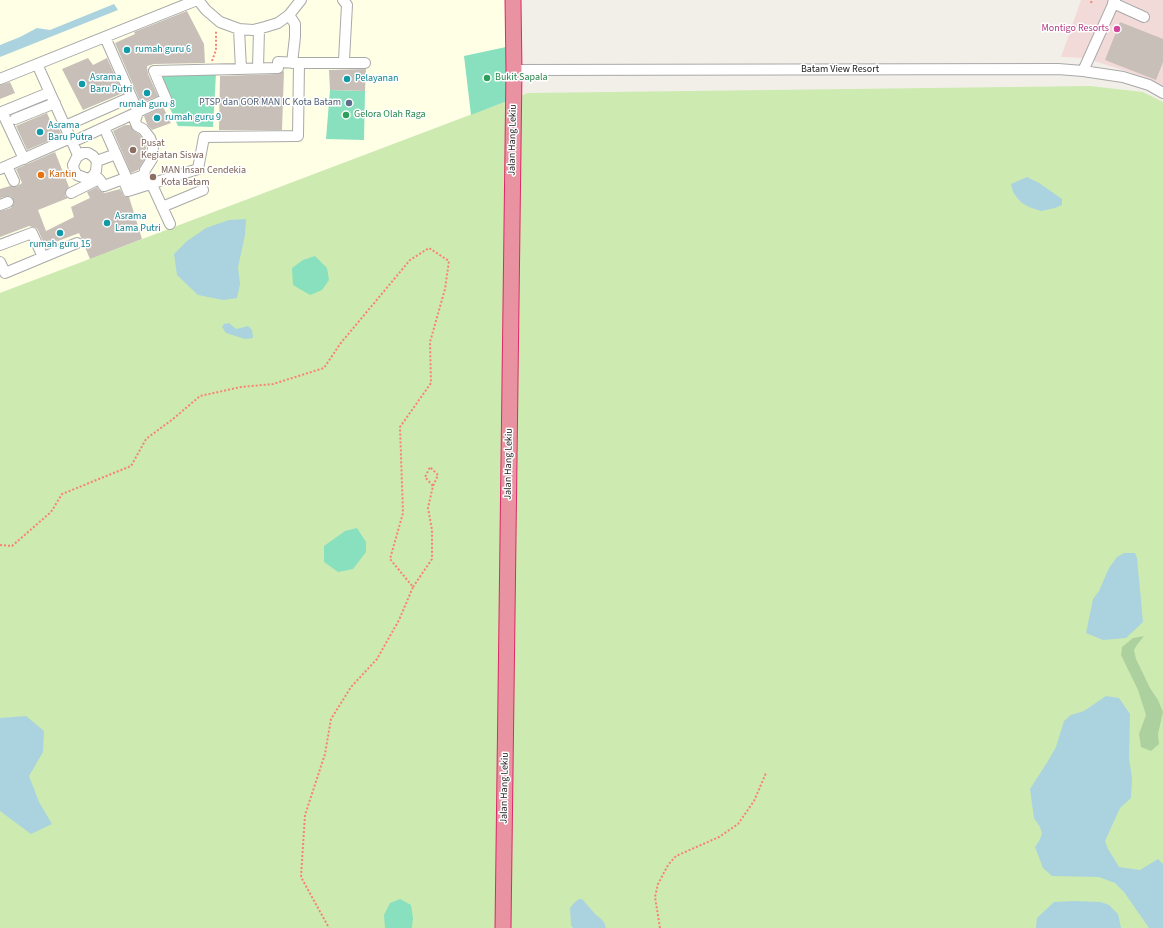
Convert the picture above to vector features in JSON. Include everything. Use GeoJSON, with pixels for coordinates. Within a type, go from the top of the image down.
{"type":"FeatureCollection","features":[{"type":"Feature","properties":{"kind":"highway","name":"Jalan Hang Lekiu"},"geometry":{"type":"LineString","coordinates":[[503,928],[514,70],[513,0]]}},
{"type":"Feature","properties":{"kind":"street"},"geometry":{"type":"LineString","coordinates":[[0,79],[198,0],[206,10],[220,22],[240,29],[258,29],[266,28],[278,23],[289,15],[301,0]]}},
{"type":"Feature","properties":{"kind":"street"},"geometry":{"type":"LineString","coordinates":[[343,0],[346,5],[344,60]]}},
{"type":"Feature","properties":{"kind":"street"},"geometry":{"type":"LineString","coordinates":[[1083,71],[1114,1],[1144,17]]}},
{"type":"Feature","properties":{"kind":"street"},"geometry":{"type":"LineString","coordinates":[[107,134],[128,181],[146,180],[198,169],[204,137],[298,136],[295,24],[289,15]]}},
{"type":"Feature","properties":{"kind":"street"},"geometry":{"type":"LineString","coordinates":[[240,29],[241,69]]}},
{"type":"Feature","properties":{"kind":"street"},"geometry":{"type":"LineString","coordinates":[[258,29],[258,68]]}},
{"type":"Feature","properties":{"kind":"street"},"geometry":{"type":"LineString","coordinates":[[105,37],[138,112],[135,121],[137,126],[143,129],[150,138],[152,159],[145,170],[146,180],[153,187],[170,224]]}},
{"type":"Feature","properties":{"kind":"street"},"geometry":{"type":"LineString","coordinates":[[14,181],[4,167],[66,140],[79,139],[166,99],[154,71],[278,68],[278,62],[365,63]]}},
{"type":"Feature","properties":{"kind":"street"},"geometry":{"type":"LineString","coordinates":[[37,64],[78,155]]}},
{"type":"Feature","properties":{"kind":"street","name":"Batam View Resort"},"geometry":{"type":"LineString","coordinates":[[514,70],[1058,69],[1083,71],[1136,80],[1163,93]]}},
{"type":"Feature","properties":{"kind":"street"},"geometry":{"type":"LineString","coordinates":[[24,159],[2,112],[46,94]]}},
{"type":"Feature","properties":{"kind":"street"},"geometry":{"type":"LineString","coordinates":[[65,126],[132,97]]}},
{"type":"Feature","properties":{"kind":"street"},"geometry":{"type":"LineString","coordinates":[[15,119],[55,103]]}},
{"type":"Feature","properties":{"kind":"street"},"geometry":{"type":"LineString","coordinates":[[88,152],[97,161],[96,171],[93,176],[88,179],[77,175],[74,170],[73,165],[78,155],[88,152]]}},
{"type":"Feature","properties":{"kind":"street"},"geometry":{"type":"LineString","coordinates":[[97,161],[116,154]]}},
{"type":"Feature","properties":{"kind":"street"},"geometry":{"type":"LineString","coordinates":[[71,193],[99,179],[104,186],[123,179],[128,191],[146,180]]}},
{"type":"Feature","properties":{"kind":"street"},"geometry":{"type":"LineString","coordinates":[[162,207],[203,190]]}},
{"type":"Feature","properties":{"kind":"street"},"geometry":{"type":"LineString","coordinates":[[0,245],[32,233],[43,257]]}},
{"type":"Feature","properties":{"kind":"street"},"geometry":{"type":"LineString","coordinates":[[0,262],[2,275],[77,244]]}},
{"type":"Feature","properties":{"kind":"path"},"geometry":{"type":"LineString","coordinates":[[209,70],[216,50],[216,29],[220,22]]}},
{"type":"Feature","properties":{"kind":"path"},"geometry":{"type":"LineString","coordinates":[[0,545],[12,546],[51,512],[62,494],[131,466],[146,439],[200,396],[242,387],[273,384],[324,368],[340,344],[410,260],[429,248],[449,261],[445,289],[430,342],[431,383],[400,427],[403,513],[390,559],[413,587]]}},
{"type":"Feature","properties":{"kind":"path"},"geometry":{"type":"LineString","coordinates":[[329,928],[301,877],[305,816],[325,754],[331,719],[351,687],[377,659],[399,620],[413,587],[432,559],[432,530],[428,508],[433,486],[438,475],[430,467],[425,477],[433,486]]}},
{"type":"Feature","properties":{"kind":"path"},"geometry":{"type":"LineString","coordinates":[[660,928],[655,897],[658,884],[668,865],[676,856],[719,837],[738,824],[754,801],[766,773]]}},
{"type":"Feature","properties":{"kind":"shaded area","name":"MAN Insan Cendekia Kota Batam"},"geometry":{"type":"Polygon","coordinates":[[[0,0],[505,0],[507,101],[0,293],[0,0]]]}},
{"type":"Feature","properties":{"kind":"shaded area","name":"Montigo Resorts"},"geometry":{"type":"Polygon","coordinates":[[[1081,0],[1163,0],[1163,87],[1129,72],[1085,58],[1061,57],[1081,0]]]}},
{"type":"Feature","properties":{"kind":"green space","name":"Bukit Sapala"},"geometry":{"type":"Polygon","coordinates":[[[506,47],[507,101],[471,115],[464,56],[506,47]]]}},
{"type":"Feature","properties":{"kind":"green space"},"geometry":{"type":"Polygon","coordinates":[[[154,73],[216,73],[213,127],[178,126],[154,73]]]}},
{"type":"Feature","properties":{"kind":"green space"},"geometry":{"type":"Polygon","coordinates":[[[1090,86],[1143,92],[1163,102],[1163,928],[0,928],[0,293],[528,93],[1090,86]]]}},
{"type":"Feature","properties":{"kind":"green space","name":"Gelora Olah Raga"},"geometry":{"type":"Polygon","coordinates":[[[330,90],[365,91],[364,140],[326,139],[330,90]]]}},
{"type":"Feature","properties":{"kind":"green space"},"geometry":{"type":"Polygon","coordinates":[[[315,256],[327,268],[329,280],[322,290],[310,295],[293,285],[292,268],[303,260],[315,256]]]}},
{"type":"Feature","properties":{"kind":"green space"},"geometry":{"type":"Polygon","coordinates":[[[357,528],[366,542],[366,552],[353,569],[338,572],[324,562],[324,546],[345,531],[357,528]]]}},
{"type":"Feature","properties":{"kind":"green space"},"geometry":{"type":"Polygon","coordinates":[[[1144,636],[1134,650],[1136,659],[1163,712],[1158,734],[1159,744],[1151,751],[1141,747],[1139,734],[1146,715],[1138,690],[1121,655],[1122,647],[1133,638],[1144,636]]]}},
{"type":"Feature","properties":{"kind":"green space"},"geometry":{"type":"Polygon","coordinates":[[[400,899],[411,905],[413,918],[412,928],[385,928],[384,915],[390,903],[400,899]]]}},
{"type":"Feature","properties":{"kind":"water"},"geometry":{"type":"Polygon","coordinates":[[[114,4],[118,10],[0,57],[0,45],[37,28],[50,30],[114,4]]]}},
{"type":"Feature","properties":{"kind":"water"},"geometry":{"type":"Polygon","coordinates":[[[1027,177],[1039,183],[1062,199],[1062,205],[1041,211],[1022,203],[1013,192],[1011,184],[1027,177]]]}},
{"type":"Feature","properties":{"kind":"water"},"geometry":{"type":"Polygon","coordinates":[[[246,219],[245,235],[238,267],[240,284],[237,298],[223,300],[198,295],[177,275],[174,254],[187,241],[206,228],[229,220],[246,219]]]}},
{"type":"Feature","properties":{"kind":"water"},"geometry":{"type":"Polygon","coordinates":[[[229,323],[236,329],[248,326],[252,330],[253,338],[245,339],[226,333],[222,327],[224,324],[229,323]]]}},
{"type":"Feature","properties":{"kind":"water"},"geometry":{"type":"Polygon","coordinates":[[[1124,553],[1135,553],[1137,558],[1143,622],[1126,638],[1103,640],[1086,633],[1093,599],[1099,591],[1109,568],[1117,557],[1124,553]]]}},
{"type":"Feature","properties":{"kind":"water"},"geometry":{"type":"Polygon","coordinates":[[[1106,696],[1119,698],[1130,714],[1129,758],[1132,778],[1131,798],[1120,808],[1105,841],[1119,867],[1140,870],[1158,859],[1163,864],[1163,928],[1149,928],[1124,892],[1115,883],[1099,877],[1052,876],[1043,868],[1035,847],[1042,834],[1040,827],[1034,818],[1030,789],[1056,747],[1064,721],[1071,715],[1084,711],[1106,696]]]}},
{"type":"Feature","properties":{"kind":"water"},"geometry":{"type":"Polygon","coordinates":[[[26,716],[44,731],[43,752],[29,776],[39,802],[52,824],[31,834],[0,811],[0,718],[26,716]]]}},
{"type":"Feature","properties":{"kind":"water"},"geometry":{"type":"Polygon","coordinates":[[[579,899],[582,899],[604,922],[606,928],[573,928],[571,925],[570,908],[579,899]]]}},
{"type":"Feature","properties":{"kind":"water"},"geometry":{"type":"Polygon","coordinates":[[[1054,902],[1101,902],[1109,905],[1118,914],[1121,928],[1036,928],[1037,918],[1054,902]]]}},
{"type":"Feature","properties":{"kind":"building"},"geometry":{"type":"Polygon","coordinates":[[[187,11],[204,44],[205,63],[154,64],[147,66],[148,74],[158,96],[141,103],[115,43],[135,34],[134,32],[187,11]]]}},
{"type":"Feature","properties":{"kind":"building"},"geometry":{"type":"Polygon","coordinates":[[[1120,22],[1163,39],[1163,62],[1156,80],[1105,60],[1120,22]]]}},
{"type":"Feature","properties":{"kind":"building"},"geometry":{"type":"Polygon","coordinates":[[[88,58],[93,65],[107,58],[123,93],[83,110],[62,69],[88,58]]]}},
{"type":"Feature","properties":{"kind":"building","name":"Pelayanan"},"geometry":{"type":"Polygon","coordinates":[[[366,69],[365,91],[330,90],[329,70],[366,69]]]}},
{"type":"Feature","properties":{"kind":"building"},"geometry":{"type":"Polygon","coordinates":[[[284,71],[282,130],[219,130],[220,76],[278,74],[284,71]]]}},
{"type":"Feature","properties":{"kind":"building"},"geometry":{"type":"Polygon","coordinates":[[[10,82],[15,93],[0,99],[0,85],[10,82]]]}},
{"type":"Feature","properties":{"kind":"building","name":"rumah guru 9"},"geometry":{"type":"Polygon","coordinates":[[[163,107],[171,123],[152,130],[147,124],[144,116],[163,107]]]}},
{"type":"Feature","properties":{"kind":"building","name":"Asrama Baru Putra"},"geometry":{"type":"Polygon","coordinates":[[[47,113],[52,125],[56,123],[62,135],[27,150],[16,126],[47,113]]]}},
{"type":"Feature","properties":{"kind":"building"},"geometry":{"type":"Polygon","coordinates":[[[125,125],[130,125],[134,131],[139,134],[144,141],[146,148],[146,157],[138,170],[131,173],[113,131],[125,125]]]}},
{"type":"Feature","properties":{"kind":"building"},"geometry":{"type":"Polygon","coordinates":[[[55,152],[69,187],[65,192],[65,196],[68,198],[38,210],[46,231],[74,217],[71,207],[90,198],[87,192],[97,187],[105,193],[120,189],[124,196],[129,197],[142,239],[90,259],[79,233],[45,246],[38,230],[29,226],[0,237],[0,211],[11,208],[14,203],[12,197],[9,196],[0,198],[0,189],[10,186],[16,187],[22,183],[16,169],[55,152]]]}},
{"type":"Feature","properties":{"kind":"place","name":"Montigo Resorts"},"geometry":{"type":"Point","coordinates":[1117,29]}},
{"type":"Feature","properties":{"kind":"place","name":"rumah guru 6"},"geometry":{"type":"Point","coordinates":[127,50]}},
{"type":"Feature","properties":{"kind":"place","name":"Bukit Sapala"},"geometry":{"type":"Point","coordinates":[487,78]}},
{"type":"Feature","properties":{"kind":"place","name":"Pelayanan"},"geometry":{"type":"Point","coordinates":[347,79]}},
{"type":"Feature","properties":{"kind":"place","name":"Asrama Baru Putri"},"geometry":{"type":"Point","coordinates":[82,84]}},
{"type":"Feature","properties":{"kind":"place","name":"rumah guru 8"},"geometry":{"type":"Point","coordinates":[147,93]}},
{"type":"Feature","properties":{"kind":"place","name":"PTSP dan GOR MAN IC Kota Batam"},"geometry":{"type":"Point","coordinates":[349,103]}},
{"type":"Feature","properties":{"kind":"place","name":"Gelora Olah Raga"},"geometry":{"type":"Point","coordinates":[346,115]}},
{"type":"Feature","properties":{"kind":"place","name":"rumah guru 9"},"geometry":{"type":"Point","coordinates":[157,118]}},
{"type":"Feature","properties":{"kind":"place","name":"Asrama Baru Putra"},"geometry":{"type":"Point","coordinates":[40,132]}},
{"type":"Feature","properties":{"kind":"place","name":"Pusat Kegiatan Siswa"},"geometry":{"type":"Point","coordinates":[133,150]}},
{"type":"Feature","properties":{"kind":"place","name":"Kantin"},"geometry":{"type":"Point","coordinates":[41,175]}},
{"type":"Feature","properties":{"kind":"place","name":"MAN Insan Cendekia Kota Batam"},"geometry":{"type":"Point","coordinates":[153,177]}},
{"type":"Feature","properties":{"kind":"place","name":"Asrama Lama Putri"},"geometry":{"type":"Point","coordinates":[107,223]}},
{"type":"Feature","properties":{"kind":"place","name":"rumah guru 15"},"geometry":{"type":"Point","coordinates":[60,233]}}]}
